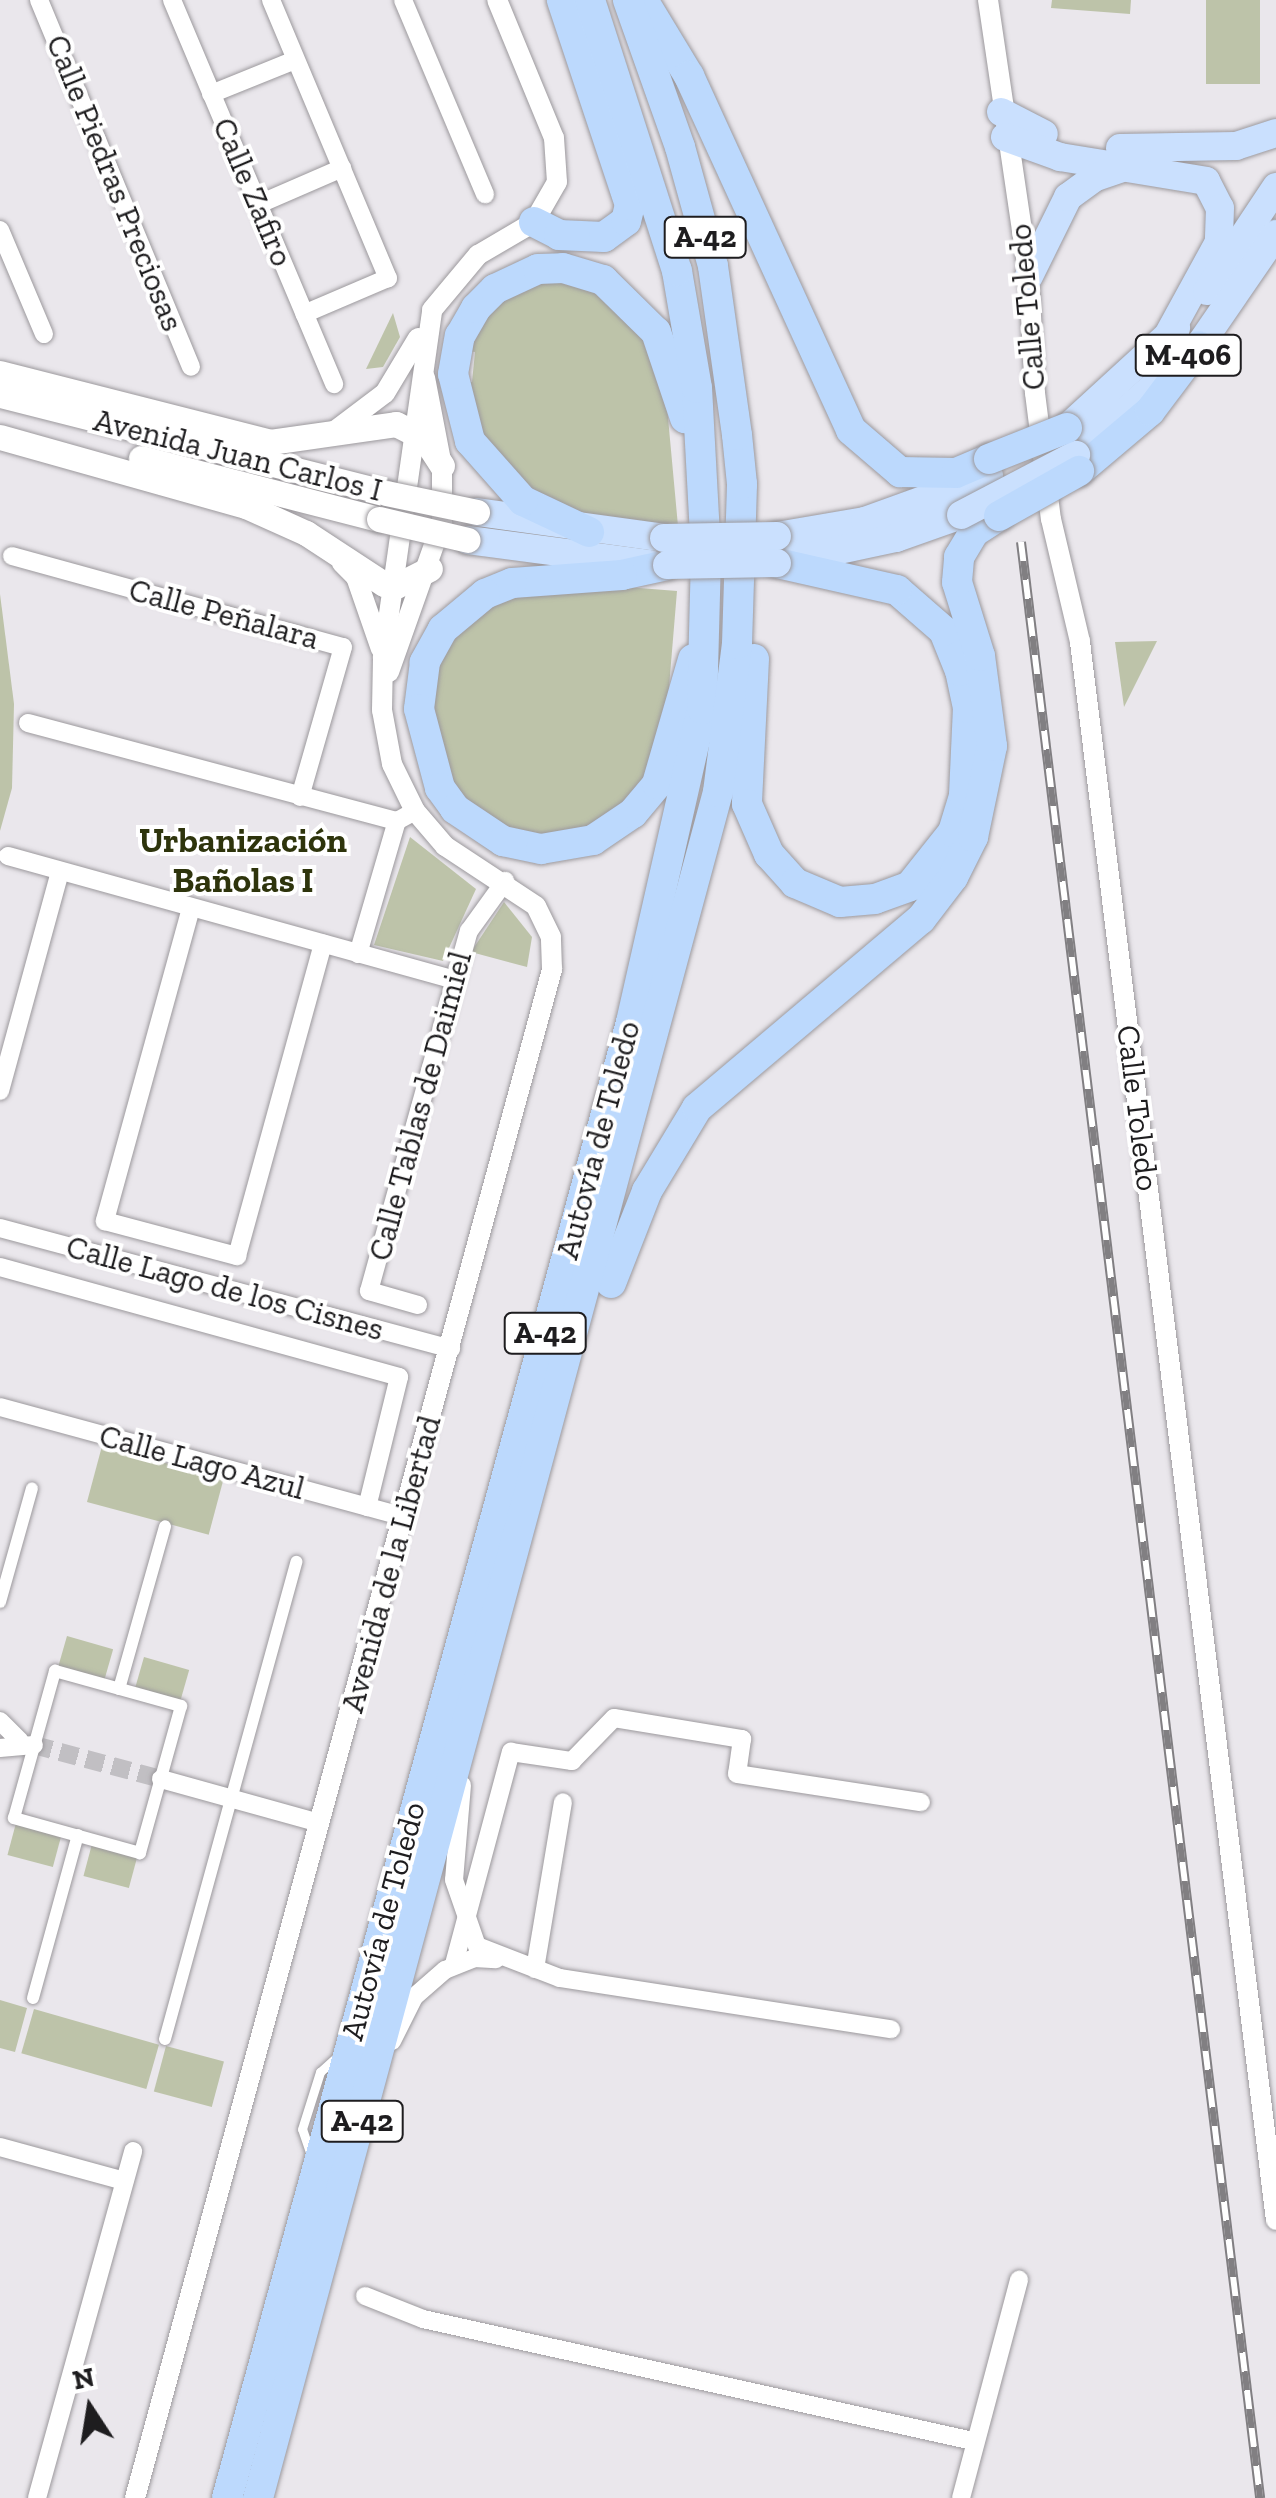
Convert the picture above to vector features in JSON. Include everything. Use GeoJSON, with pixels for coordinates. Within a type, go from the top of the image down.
{"type":"FeatureCollection","features":[{"type":"Feature","properties":{"kind":"highway"},"geometry":{"type":"LineString","coordinates":[[534,222],[560,235],[604,237],[626,221],[630,205],[562,0]]}},
{"type":"Feature","properties":{"kind":"highway","name":"Autovía de Toledo"},"geometry":{"type":"LineString","coordinates":[[227,2498],[668,878],[702,710],[706,613],[697,388],[677,271],[590,0]]}},
{"type":"Feature","properties":{"kind":"highway","name":"Autovía de Toledo"},"geometry":{"type":"LineString","coordinates":[[258,2498],[482,1686],[718,792],[736,644],[742,484],[713,266],[680,147],[628,0]]}},
{"type":"Feature","properties":{"kind":"highway"},"geometry":{"type":"LineString","coordinates":[[643,0],[689,76],[851,430],[900,472],[956,474],[1074,451]]}},
{"type":"Feature","properties":{"kind":"highway"},"geometry":{"type":"LineString","coordinates":[[1003,125],[1058,139],[1134,150],[1236,146],[1276,133]]}},
{"type":"Feature","properties":{"kind":"highway"},"geometry":{"type":"LineString","coordinates":[[1003,125],[1060,157],[1131,165],[1206,181],[1220,208],[1220,242],[1166,339]]}},
{"type":"Feature","properties":{"kind":"highway"},"geometry":{"type":"LineString","coordinates":[[1030,276],[1068,197],[1096,176],[1131,165]]}},
{"type":"Feature","properties":{"kind":"highway","name":"M-406"},"geometry":{"type":"LineString","coordinates":[[468,540],[665,551],[777,550],[880,542],[961,515],[1074,451],[1230,264],[1276,187]]}},
{"type":"Feature","properties":{"kind":"highway","name":"M-406"},"geometry":{"type":"LineString","coordinates":[[1198,346],[1276,234]]}},
{"type":"Feature","properties":{"kind":"highway"},"geometry":{"type":"LineString","coordinates":[[589,532],[524,501],[485,463],[461,420],[455,354],[468,320],[495,289],[538,269],[563,268],[623,293],[656,332],[700,469]]}},
{"type":"Feature","properties":{"kind":"highway"},"geometry":{"type":"LineString","coordinates":[[482,1686],[534,1546],[621,1249],[647,1191],[697,1108],[920,920],[973,836],[992,746],[980,656],[957,582],[959,556],[974,532],[1074,451],[1150,410],[1198,346]]}},
{"type":"Feature","properties":{"kind":"highway","name":"M-406"},"geometry":{"type":"LineString","coordinates":[[777,550],[898,511],[989,468]]}},
{"type":"Feature","properties":{"kind":"highway"},"geometry":{"type":"LineString","coordinates":[[742,484],[756,523],[748,804],[768,854],[796,883],[840,902],[874,899],[910,886],[953,832],[968,752],[960,671],[944,631],[897,590],[777,550]]}},
{"type":"Feature","properties":{"kind":"highway","name":"M-406"},"geometry":{"type":"LineString","coordinates":[[477,512],[589,532],[665,551]]}},
{"type":"Feature","properties":{"kind":"highway"},"geometry":{"type":"LineString","coordinates":[[665,551],[622,575],[512,583],[485,594],[443,629],[425,662],[419,710],[430,763],[454,809],[502,841],[541,849],[593,840],[633,813],[656,784],[706,613]]}},
{"type":"Feature","properties":{"kind":"main road"},"geometry":{"type":"LineString","coordinates":[[0,373],[220,434],[270,442],[325,436],[376,424],[413,429],[442,466]]}},
{"type":"Feature","properties":{"kind":"main road","name":"Avenida Juan Carlos I"},"geometry":{"type":"LineString","coordinates":[[0,396],[477,512]]}},
{"type":"Feature","properties":{"kind":"main road","name":"Avenida Juan Carlos I"},"geometry":{"type":"LineString","coordinates":[[0,422],[468,540]]}},
{"type":"Feature","properties":{"kind":"main road"},"geometry":{"type":"LineString","coordinates":[[0,437],[246,506],[322,544],[374,581],[396,586],[430,569]]}},
{"type":"Feature","properties":{"kind":"street","name":"Calle Piedras Preciosas"},"geometry":{"type":"LineString","coordinates":[[39,0],[191,367]]}},
{"type":"Feature","properties":{"kind":"street","name":"Calle Zafiro"},"geometry":{"type":"LineString","coordinates":[[172,0],[334,384]]}},
{"type":"Feature","properties":{"kind":"street"},"geometry":{"type":"LineString","coordinates":[[271,0],[390,282],[304,314]]}},
{"type":"Feature","properties":{"kind":"street"},"geometry":{"type":"LineString","coordinates":[[403,0],[484,194]]}},
{"type":"Feature","properties":{"kind":"street"},"geometry":{"type":"LineString","coordinates":[[497,0],[560,154],[557,182],[534,222]]}},
{"type":"Feature","properties":{"kind":"street","name":"Calle Toledo"},"geometry":{"type":"LineString","coordinates":[[988,0],[1003,125],[1030,276],[1041,443],[1080,642],[1276,2220]]}},
{"type":"Feature","properties":{"kind":"street"},"geometry":{"type":"LineString","coordinates":[[212,94],[296,60]]}},
{"type":"Feature","properties":{"kind":"street"},"geometry":{"type":"LineString","coordinates":[[257,206],[342,168]]}},
{"type":"Feature","properties":{"kind":"street","name":"Avenida de la Libertad"},"geometry":{"type":"LineString","coordinates":[[135,2498],[552,969],[547,924],[521,890],[445,846],[406,816],[392,764],[382,689],[382,656],[396,586],[421,361],[432,310],[478,255],[534,222]]}},
{"type":"Feature","properties":{"kind":"street"},"geometry":{"type":"LineString","coordinates":[[0,230],[44,334]]}},
{"type":"Feature","properties":{"kind":"street"},"geometry":{"type":"LineString","coordinates":[[325,436],[386,393],[432,310]]}},
{"type":"Feature","properties":{"kind":"street","name":"Avenida de la Libertad"},"geometry":{"type":"LineString","coordinates":[[382,689],[430,569],[442,522],[442,466],[421,361]]}},
{"type":"Feature","properties":{"kind":"street","name":"Avenida de la Libertad"},"geometry":{"type":"LineString","coordinates":[[322,544],[356,577],[382,656]]}},
{"type":"Feature","properties":{"kind":"street","name":"Calle Peñalara"},"geometry":{"type":"LineString","coordinates":[[12,556],[343,647],[300,798]]}},
{"type":"Feature","properties":{"kind":"street"},"geometry":{"type":"LineString","coordinates":[[28,722],[300,798],[406,816],[358,954]]}},
{"type":"Feature","properties":{"kind":"street"},"geometry":{"type":"LineString","coordinates":[[8,856],[454,980]]}},
{"type":"Feature","properties":{"kind":"street"},"geometry":{"type":"LineString","coordinates":[[0,1091],[60,871]]}},
{"type":"Feature","properties":{"kind":"street","name":"Calle Tablas de Daimiel"},"geometry":{"type":"LineString","coordinates":[[418,1305],[369,1291],[469,931],[505,881]]}},
{"type":"Feature","properties":{"kind":"street"},"geometry":{"type":"LineString","coordinates":[[191,908],[105,1221],[236,1256],[323,944]]}},
{"type":"Feature","properties":{"kind":"street","name":"Calle Lago de los Cisnes"},"geometry":{"type":"LineString","coordinates":[[0,1228],[451,1349]]}},
{"type":"Feature","properties":{"kind":"street"},"geometry":{"type":"LineString","coordinates":[[0,1267],[399,1377],[367,1507]]}},
{"type":"Feature","properties":{"kind":"street","name":"Calle Lago Azul"},"geometry":{"type":"LineString","coordinates":[[0,1407],[404,1517]]}},
{"type":"Feature","properties":{"kind":"street"},"geometry":{"type":"LineString","coordinates":[[0,1602],[32,1488]]}},
{"type":"Feature","properties":{"kind":"street"},"geometry":{"type":"LineString","coordinates":[[119,1689],[165,1526]]}},
{"type":"Feature","properties":{"kind":"street"},"geometry":{"type":"LineString","coordinates":[[165,2039],[296,1562]]}},
{"type":"Feature","properties":{"kind":"street"},"geometry":{"type":"LineString","coordinates":[[55,1671],[181,1706],[140,1853],[14,1818],[27,1743],[55,1671]]}},
{"type":"Feature","properties":{"kind":"street"},"geometry":{"type":"LineString","coordinates":[[454,1964],[511,1752],[572,1761],[614,1718],[742,1739],[737,1774],[921,1802]]}},
{"type":"Feature","properties":{"kind":"street"},"geometry":{"type":"LineString","coordinates":[[0,1721],[27,1743]]}},
{"type":"Feature","properties":{"kind":"street"},"geometry":{"type":"LineString","coordinates":[[0,1748],[27,1743]]}},
{"type":"Feature","properties":{"kind":"street"},"geometry":{"type":"LineString","coordinates":[[466,1744],[454,1880],[477,1946],[535,1969],[890,2029]]}},
{"type":"Feature","properties":{"kind":"street"},"geometry":{"type":"LineString","coordinates":[[160,1779],[320,1823]]}},
{"type":"Feature","properties":{"kind":"street"},"geometry":{"type":"LineString","coordinates":[[535,1969],[564,1802]]}},
{"type":"Feature","properties":{"kind":"street"},"geometry":{"type":"LineString","coordinates":[[33,1998],[78,1836]]}},
{"type":"Feature","properties":{"kind":"street"},"geometry":{"type":"LineString","coordinates":[[373,2082],[414,1997],[454,1964],[508,1959]]}},
{"type":"Feature","properties":{"kind":"street"},"geometry":{"type":"LineString","coordinates":[[0,2147],[124,2181]]}},
{"type":"Feature","properties":{"kind":"street"},"geometry":{"type":"LineString","coordinates":[[37,2498],[132,2150]]}},
{"type":"Feature","properties":{"kind":"street"},"geometry":{"type":"LineString","coordinates":[[960,2498],[1019,2280]]}},
{"type":"Feature","properties":{"kind":"street"},"geometry":{"type":"LineString","coordinates":[[364,2296],[423,2320],[973,2441]]}},
{"type":"Feature","properties":{"kind":"lane"},"geometry":{"type":"LineString","coordinates":[[0,1736],[27,1743]]}},
{"type":"Feature","properties":{"kind":"green space"},"geometry":{"type":"Polygon","coordinates":[[[1052,0],[1131,0],[1130,14],[1051,8],[1052,0]]]}},
{"type":"Feature","properties":{"kind":"green space"},"geometry":{"type":"Polygon","coordinates":[[[1206,0],[1260,0],[1260,84],[1206,84],[1206,0]]]}},
{"type":"Feature","properties":{"kind":"green space"},"geometry":{"type":"Polygon","coordinates":[[[538,279],[597,288],[646,337],[666,396],[678,526],[584,516],[539,497],[487,449],[464,380],[472,382],[475,352],[467,351],[489,307],[538,279]]]}},
{"type":"Feature","properties":{"kind":"green space"},"geometry":{"type":"Polygon","coordinates":[[[393,313],[400,337],[383,367],[366,369],[393,313]]]}},
{"type":"Feature","properties":{"kind":"green space"},"geometry":{"type":"Polygon","coordinates":[[[576,583],[677,591],[667,711],[642,786],[590,829],[546,838],[495,827],[456,792],[438,752],[429,686],[460,623],[505,595],[576,583]]]}},
{"type":"Feature","properties":{"kind":"green space"},"geometry":{"type":"Polygon","coordinates":[[[0,594],[14,704],[12,788],[0,831],[0,594]]]}},
{"type":"Feature","properties":{"kind":"green space"},"geometry":{"type":"Polygon","coordinates":[[[1157,641],[1124,707],[1115,642],[1157,641]]]}},
{"type":"Feature","properties":{"kind":"green space"},"geometry":{"type":"Polygon","coordinates":[[[410,837],[476,889],[443,961],[374,945],[410,837]]]}},
{"type":"Feature","properties":{"kind":"green space"},"geometry":{"type":"Polygon","coordinates":[[[504,902],[532,937],[527,967],[471,952],[504,902]]]}},
{"type":"Feature","properties":{"kind":"green space"},"geometry":{"type":"Polygon","coordinates":[[[102,1446],[224,1479],[209,1535],[87,1502],[102,1446]]]}},
{"type":"Feature","properties":{"kind":"green space"},"geometry":{"type":"Polygon","coordinates":[[[67,1636],[113,1649],[104,1681],[58,1668],[67,1636]]]}},
{"type":"Feature","properties":{"kind":"green space"},"geometry":{"type":"Polygon","coordinates":[[[144,1657],[189,1670],[180,1702],[135,1689],[144,1657]]]}},
{"type":"Feature","properties":{"kind":"green space"},"geometry":{"type":"Polygon","coordinates":[[[16,1823],[61,1835],[53,1867],[7,1855],[16,1823]]]}},
{"type":"Feature","properties":{"kind":"green space"},"geometry":{"type":"Polygon","coordinates":[[[92,1844],[137,1856],[129,1888],[83,1876],[92,1844]]]}},
{"type":"Feature","properties":{"kind":"green space"},"geometry":{"type":"Polygon","coordinates":[[[0,2000],[27,2008],[15,2052],[0,2048],[0,2000]]]}},
{"type":"Feature","properties":{"kind":"green space"},"geometry":{"type":"Polygon","coordinates":[[[34,2009],[159,2045],[146,2089],[21,2053],[34,2009]]]}},
{"type":"Feature","properties":{"kind":"green space"},"geometry":{"type":"Polygon","coordinates":[[[166,2046],[224,2062],[212,2107],[154,2091],[166,2046]]]}},
{"type":"Feature","properties":{"kind":"tunnel"},"geometry":{"type":"LineString","coordinates":[[34,1745],[161,1779]]}},
{"type":"Feature","properties":{"kind":"railway"},"geometry":{"type":"LineString","coordinates":[[1021,542],[1260,2498]]}},
{"type":"Feature","properties":{"kind":"district","name":"Urbanización Bañolas I"},"geometry":{"type":"Point","coordinates":[243,860]}}]}
